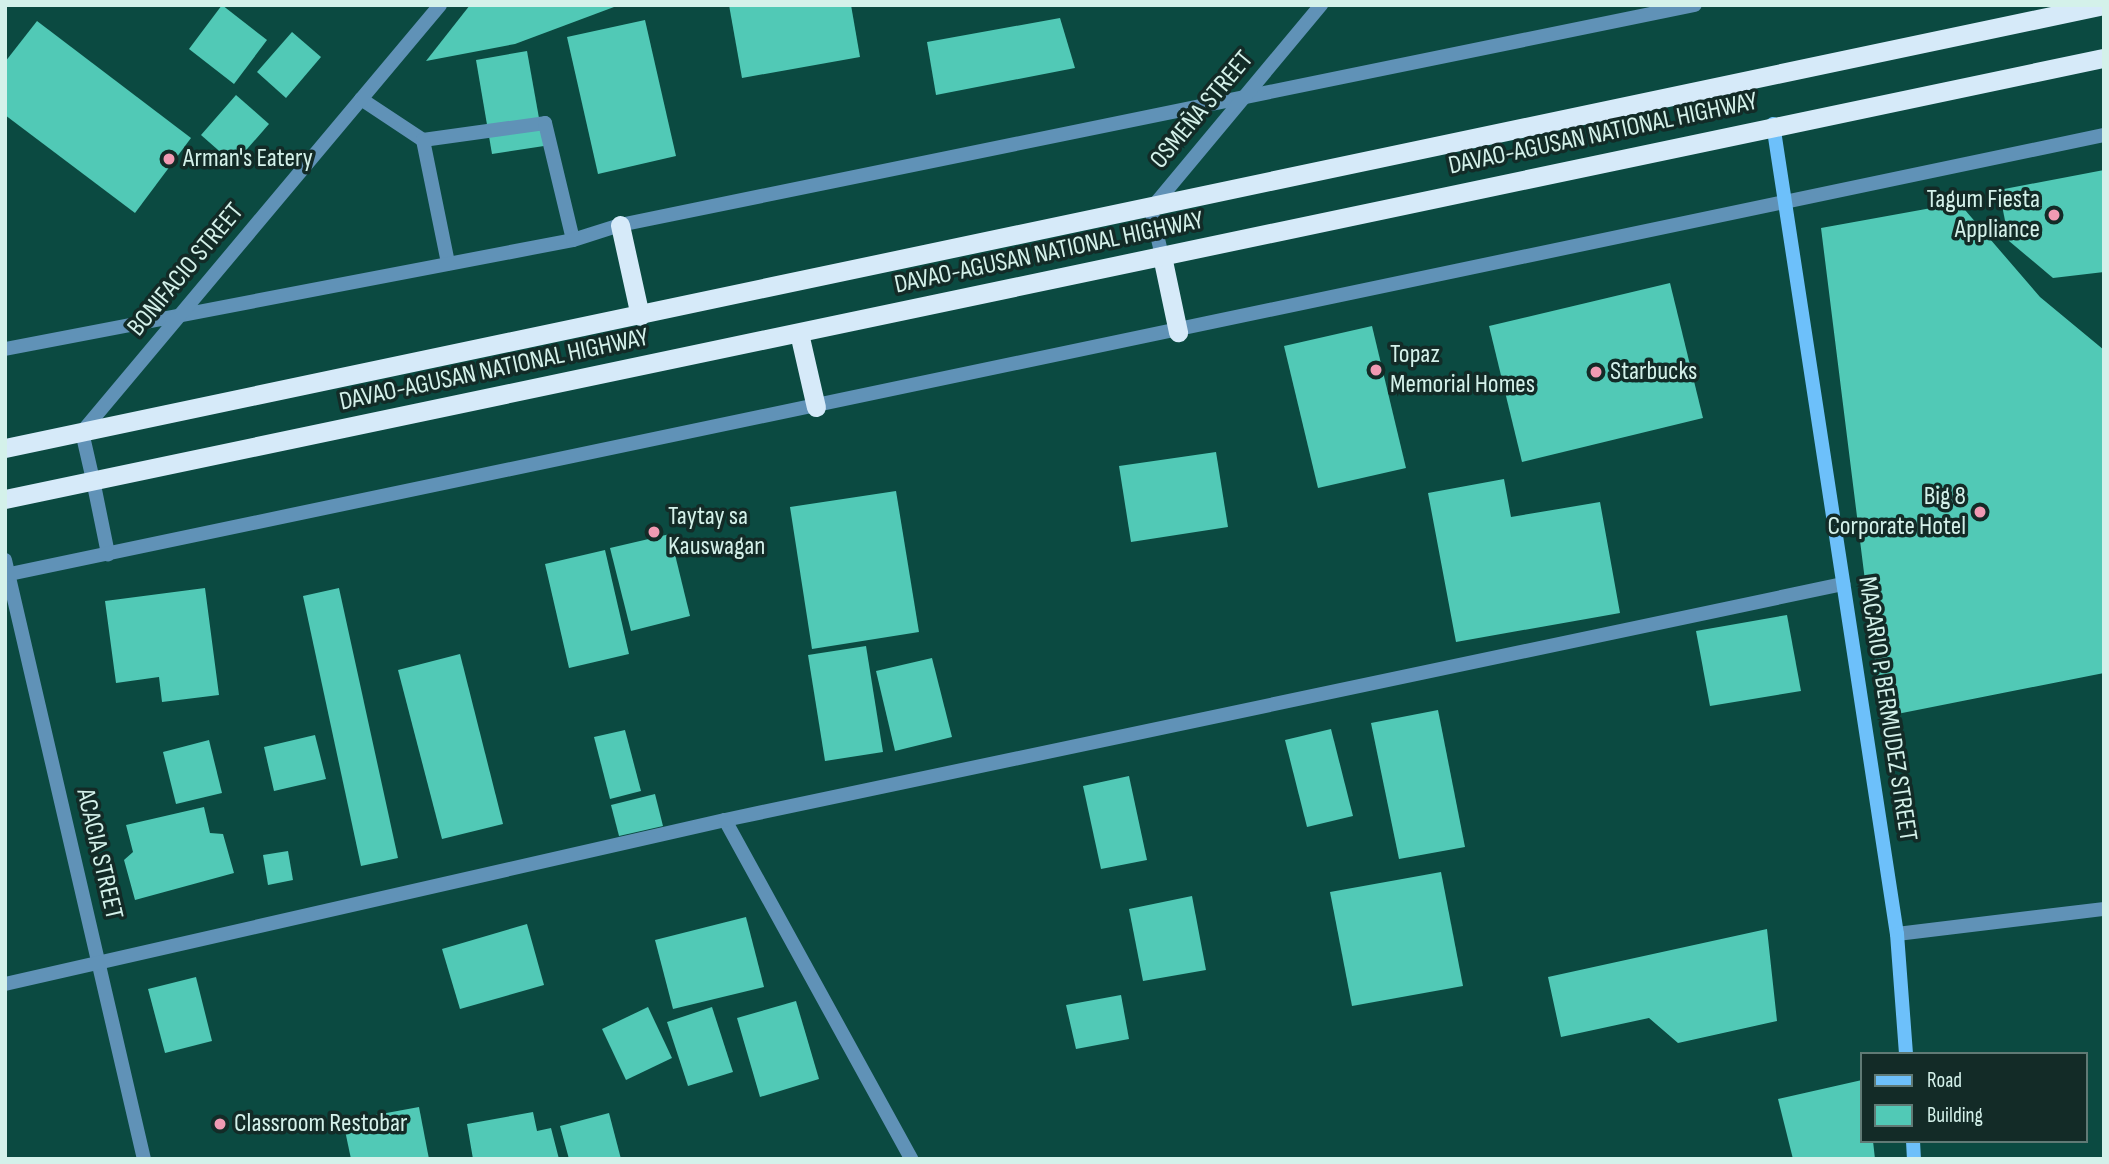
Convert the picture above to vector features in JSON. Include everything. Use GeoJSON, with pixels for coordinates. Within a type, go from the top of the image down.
{"type":"FeatureCollection","features":[{"type":"Feature","properties":{"kind":"highway","name":"DAVAO-AGUSAN NATIONAL HIGHWAY"},"geometry":{"type":"LineString","coordinates":[[5,448],[1152,209],[2103,5]]}},
{"type":"Feature","properties":{"kind":"highway","name":"DAVAO-AGUSAN NATIONAL HIGHWAY"},"geometry":{"type":"LineString","coordinates":[[5,499],[799,333],[1773,124],[2104,58]]}},
{"type":"Feature","properties":{"kind":"highway"},"geometry":{"type":"LineString","coordinates":[[620,225],[640,316]]}},
{"type":"Feature","properties":{"kind":"highway"},"geometry":{"type":"LineString","coordinates":[[1162,256],[1178,332]]}},
{"type":"Feature","properties":{"kind":"highway"},"geometry":{"type":"LineString","coordinates":[[799,333],[816,407]]}},
{"type":"Feature","properties":{"kind":"main road","name":"MACARIO P. BERMUDEZ STREET"},"geometry":{"type":"LineString","coordinates":[[1773,124],[1898,934],[1906,1052]]}},
{"type":"Feature","properties":{"kind":"street","name":"BONIFACIO STREET"},"geometry":{"type":"LineString","coordinates":[[82,432],[440,5]]}},
{"type":"Feature","properties":{"kind":"street","name":"OSMEÑA STREET"},"geometry":{"type":"LineString","coordinates":[[1162,256],[1152,209],[1321,5]]}},
{"type":"Feature","properties":{"kind":"street"},"geometry":{"type":"LineString","coordinates":[[5,349],[573,240],[620,225],[1242,100],[1695,5]]}},
{"type":"Feature","properties":{"kind":"street"},"geometry":{"type":"LineString","coordinates":[[361,99],[424,141],[545,122],[573,240]]}},
{"type":"Feature","properties":{"kind":"street"},"geometry":{"type":"LineString","coordinates":[[6,570],[108,554],[1178,332],[2104,135]]}},
{"type":"Feature","properties":{"kind":"street"},"geometry":{"type":"LineString","coordinates":[[424,141],[448,263]]}},
{"type":"Feature","properties":{"kind":"street"},"geometry":{"type":"LineString","coordinates":[[82,432],[108,554]]}},
{"type":"Feature","properties":{"kind":"street","name":"ACACIA STREET"},"geometry":{"type":"LineString","coordinates":[[6,570],[144,1159]]}},
{"type":"Feature","properties":{"kind":"street"},"geometry":{"type":"LineString","coordinates":[[5,984],[725,820],[1843,584]]}},
{"type":"Feature","properties":{"kind":"street"},"geometry":{"type":"LineString","coordinates":[[725,820],[911,1159]]}},
{"type":"Feature","properties":{"kind":"street"},"geometry":{"type":"LineString","coordinates":[[1898,934],[2104,909]]}},
{"type":"Feature","properties":{"kind":"building"},"geometry":{"type":"Polygon","coordinates":[[[222,5],[267,40],[234,84],[189,49],[222,5]]]}},
{"type":"Feature","properties":{"kind":"building"},"geometry":{"type":"Polygon","coordinates":[[[470,5],[614,7],[515,44],[426,61],[470,5]]]}},
{"type":"Feature","properties":{"kind":"building"},"geometry":{"type":"Polygon","coordinates":[[[729,5],[851,5],[860,57],[742,78],[729,5]]]}},
{"type":"Feature","properties":{"kind":"building"},"geometry":{"type":"Polygon","coordinates":[[[1060,18],[1075,68],[936,95],[927,42],[1060,18]]]}},
{"type":"Feature","properties":{"kind":"building"},"geometry":{"type":"Polygon","coordinates":[[[645,20],[676,156],[598,174],[567,37],[645,20]]]}},
{"type":"Feature","properties":{"kind":"building"},"geometry":{"type":"Polygon","coordinates":[[[37,21],[191,138],[135,213],[5,115],[5,62],[37,21]]]}},
{"type":"Feature","properties":{"kind":"building"},"geometry":{"type":"Polygon","coordinates":[[[292,32],[321,57],[286,98],[257,72],[292,32]]]}},
{"type":"Feature","properties":{"kind":"building"},"geometry":{"type":"Polygon","coordinates":[[[527,51],[544,146],[492,154],[476,60],[527,51]]]}},
{"type":"Feature","properties":{"kind":"building"},"geometry":{"type":"Polygon","coordinates":[[[236,95],[269,124],[234,164],[201,135],[236,95]]]}},
{"type":"Feature","properties":{"kind":"building","name":"Tagum Fiesta Appliance"},"geometry":{"type":"Polygon","coordinates":[[[2104,170],[2104,272],[2053,278],[2009,241],[1999,190],[2104,170]]]}},
{"type":"Feature","properties":{"kind":"building","name":"Big 8 Corporate Hotel"},"geometry":{"type":"Polygon","coordinates":[[[1959,203],[2040,297],[2104,350],[2104,673],[1882,717],[1821,228],[1959,203]]]}},
{"type":"Feature","properties":{"kind":"building","name":"Starbucks"},"geometry":{"type":"Polygon","coordinates":[[[1670,283],[1703,418],[1522,462],[1489,326],[1670,283]]]}},
{"type":"Feature","properties":{"kind":"building"},"geometry":{"type":"Polygon","coordinates":[[[1372,326],[1406,468],[1318,488],[1284,346],[1372,326]]]}},
{"type":"Feature","properties":{"kind":"building"},"geometry":{"type":"Polygon","coordinates":[[[1216,452],[1228,527],[1131,542],[1119,466],[1216,452]]]}},
{"type":"Feature","properties":{"kind":"building"},"geometry":{"type":"Polygon","coordinates":[[[1504,479],[1511,517],[1600,502],[1620,613],[1456,642],[1428,493],[1504,479]]]}},
{"type":"Feature","properties":{"kind":"building"},"geometry":{"type":"Polygon","coordinates":[[[896,491],[919,632],[812,649],[790,507],[896,491]]]}},
{"type":"Feature","properties":{"kind":"building"},"geometry":{"type":"Polygon","coordinates":[[[670,534],[690,616],[631,631],[610,548],[670,534]]]}},
{"type":"Feature","properties":{"kind":"building"},"geometry":{"type":"Polygon","coordinates":[[[605,550],[629,654],[569,668],[545,564],[605,550]]]}},
{"type":"Feature","properties":{"kind":"building"},"geometry":{"type":"Polygon","coordinates":[[[205,588],[219,695],[162,702],[159,677],[116,683],[105,601],[205,588]]]}},
{"type":"Feature","properties":{"kind":"building"},"geometry":{"type":"Polygon","coordinates":[[[339,588],[398,858],[361,866],[303,596],[339,588]]]}},
{"type":"Feature","properties":{"kind":"building"},"geometry":{"type":"Polygon","coordinates":[[[1787,615],[1801,691],[1710,706],[1696,631],[1787,615]]]}},
{"type":"Feature","properties":{"kind":"building"},"geometry":{"type":"Polygon","coordinates":[[[866,646],[883,752],[825,761],[808,655],[866,646]]]}},
{"type":"Feature","properties":{"kind":"building"},"geometry":{"type":"Polygon","coordinates":[[[460,654],[503,824],[442,839],[398,670],[460,654]]]}},
{"type":"Feature","properties":{"kind":"building"},"geometry":{"type":"Polygon","coordinates":[[[932,658],[952,737],[895,751],[876,671],[932,658]]]}},
{"type":"Feature","properties":{"kind":"building"},"geometry":{"type":"Polygon","coordinates":[[[1438,710],[1465,847],[1399,859],[1371,723],[1438,710]]]}},
{"type":"Feature","properties":{"kind":"building"},"geometry":{"type":"Polygon","coordinates":[[[1331,729],[1353,816],[1307,827],[1285,740],[1331,729]]]}},
{"type":"Feature","properties":{"kind":"building"},"geometry":{"type":"Polygon","coordinates":[[[625,730],[641,791],[610,799],[594,737],[625,730]]]}},
{"type":"Feature","properties":{"kind":"building"},"geometry":{"type":"Polygon","coordinates":[[[315,735],[326,779],[274,791],[264,747],[315,735]]]}},
{"type":"Feature","properties":{"kind":"building"},"geometry":{"type":"Polygon","coordinates":[[[209,740],[222,793],[176,804],[163,752],[209,740]]]}},
{"type":"Feature","properties":{"kind":"building"},"geometry":{"type":"Polygon","coordinates":[[[1129,776],[1147,860],[1101,869],[1083,786],[1129,776]]]}},
{"type":"Feature","properties":{"kind":"building"},"geometry":{"type":"Polygon","coordinates":[[[655,794],[663,826],[619,836],[611,805],[655,794]]]}},
{"type":"Feature","properties":{"kind":"building"},"geometry":{"type":"Polygon","coordinates":[[[204,807],[210,833],[223,834],[234,873],[135,900],[124,860],[133,852],[126,825],[204,807]]]}},
{"type":"Feature","properties":{"kind":"building"},"geometry":{"type":"Polygon","coordinates":[[[288,851],[293,880],[268,885],[263,855],[288,851]]]}},
{"type":"Feature","properties":{"kind":"building"},"geometry":{"type":"Polygon","coordinates":[[[1441,872],[1463,986],[1352,1006],[1330,892],[1441,872]]]}},
{"type":"Feature","properties":{"kind":"building"},"geometry":{"type":"Polygon","coordinates":[[[1192,896],[1206,970],[1143,981],[1129,909],[1192,896]]]}},
{"type":"Feature","properties":{"kind":"building"},"geometry":{"type":"Polygon","coordinates":[[[746,917],[764,987],[673,1009],[655,940],[746,917]]]}},
{"type":"Feature","properties":{"kind":"building"},"geometry":{"type":"Polygon","coordinates":[[[527,924],[544,985],[460,1009],[442,949],[527,924]]]}},
{"type":"Feature","properties":{"kind":"building"},"geometry":{"type":"Polygon","coordinates":[[[1767,929],[1777,1021],[1678,1043],[1649,1018],[1561,1037],[1548,977],[1767,929]]]}},
{"type":"Feature","properties":{"kind":"building"},"geometry":{"type":"Polygon","coordinates":[[[196,977],[212,1041],[165,1053],[148,989],[196,977]]]}},
{"type":"Feature","properties":{"kind":"building"},"geometry":{"type":"Polygon","coordinates":[[[1121,995],[1129,1039],[1076,1049],[1066,1005],[1121,995]]]}},
{"type":"Feature","properties":{"kind":"building"},"geometry":{"type":"Polygon","coordinates":[[[796,1001],[819,1079],[760,1097],[737,1018],[796,1001]]]}},
{"type":"Feature","properties":{"kind":"building"},"geometry":{"type":"Polygon","coordinates":[[[648,1007],[672,1058],[626,1080],[602,1029],[648,1007]]]}},
{"type":"Feature","properties":{"kind":"building"},"geometry":{"type":"Polygon","coordinates":[[[712,1007],[733,1072],[688,1086],[667,1022],[712,1007]]]}},
{"type":"Feature","properties":{"kind":"building"},"geometry":{"type":"Polygon","coordinates":[[[1860,1080],[1860,1143],[1873,1143],[1875,1159],[1793,1159],[1778,1099],[1860,1080]]]}},
{"type":"Feature","properties":{"kind":"building"},"geometry":{"type":"Polygon","coordinates":[[[419,1107],[429,1159],[351,1159],[343,1121],[419,1107]]]}},
{"type":"Feature","properties":{"kind":"building"},"geometry":{"type":"Polygon","coordinates":[[[533,1112],[537,1131],[551,1128],[559,1159],[473,1159],[467,1124],[533,1112]]]}},
{"type":"Feature","properties":{"kind":"building"},"geometry":{"type":"Polygon","coordinates":[[[609,1113],[621,1159],[569,1159],[560,1126],[609,1113]]]}},
{"type":"Feature","properties":{"kind":"place","name":"Arman's Eatery"},"geometry":{"type":"Point","coordinates":[169,159]}},
{"type":"Feature","properties":{"kind":"place","name":"Tagum Fiesta Appliance"},"geometry":{"type":"Point","coordinates":[2054,215]}},
{"type":"Feature","properties":{"kind":"place","name":"Topaz Memorial Homes"},"geometry":{"type":"Point","coordinates":[1376,370]}},
{"type":"Feature","properties":{"kind":"place","name":"Starbucks"},"geometry":{"type":"Point","coordinates":[1596,372]}},
{"type":"Feature","properties":{"kind":"place","name":"Big 8 Corporate Hotel"},"geometry":{"type":"Point","coordinates":[1980,512]}},
{"type":"Feature","properties":{"kind":"place","name":"Taytay sa Kauswagan"},"geometry":{"type":"Point","coordinates":[654,532]}},
{"type":"Feature","properties":{"kind":"place","name":"Classroom Restobar"},"geometry":{"type":"Point","coordinates":[220,1124]}}]}
